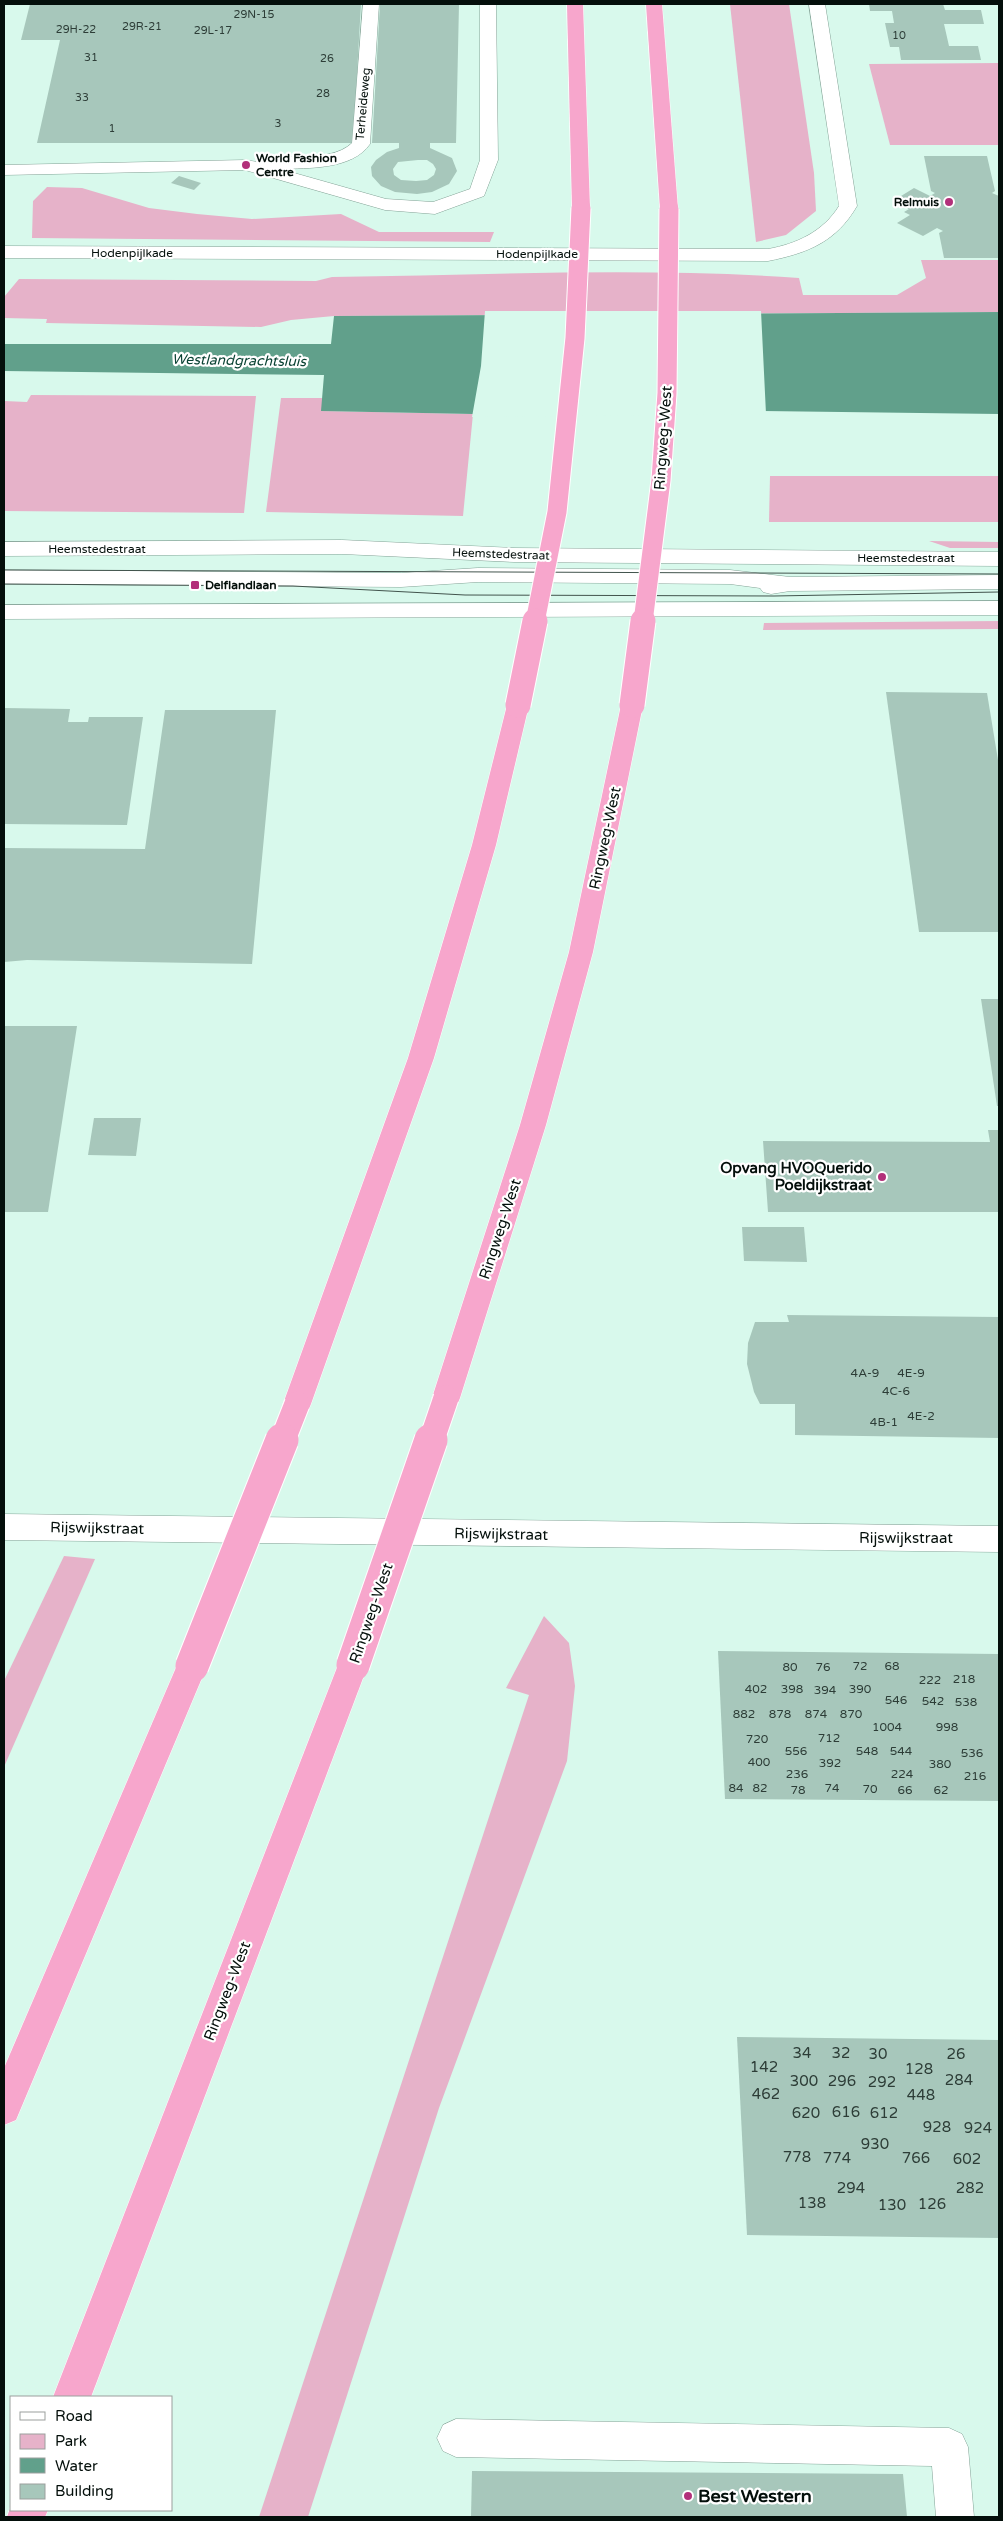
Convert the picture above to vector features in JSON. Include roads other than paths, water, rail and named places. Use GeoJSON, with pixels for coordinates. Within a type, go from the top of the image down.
{"type":"FeatureCollection","features":[{"type":"Feature","properties":{"kind":"highway"},"geometry":{"type":"LineString","coordinates":[[4,2108],[192,1666],[298,1404],[422,1058],[484,845],[518,705],[556,512],[564,450],[575,338],[581,208],[575,4]]}},
{"type":"Feature","properties":{"kind":"highway","name":"Ringweg-West"},"geometry":{"type":"LineString","coordinates":[[72,2396],[352,1665],[446,1398],[533,1125],[582,952],[632,705],[661,480],[668,393],[669,209],[654,4]]}},
{"type":"Feature","properties":{"kind":"street","name":"Terheideweg"},"geometry":{"type":"LineString","coordinates":[[246,165],[342,158],[356,152],[361,144],[371,4]]}},
{"type":"Feature","properties":{"kind":"street"},"geometry":{"type":"LineString","coordinates":[[4,170],[246,165],[385,204],[435,208],[478,192],[489,160],[488,4]]}},
{"type":"Feature","properties":{"kind":"street","name":"Hodenpijlkade"},"geometry":{"type":"LineString","coordinates":[[4,252],[768,255],[796,249],[822,234],[843,216],[848,206],[817,4]]}},
{"type":"Feature","properties":{"kind":"street","name":"Heemstedestraat"},"geometry":{"type":"LineString","coordinates":[[4,549],[342,548],[514,555],[999,559]]}},
{"type":"Feature","properties":{"kind":"street","name":"Heemstedestraat"},"geometry":{"type":"LineString","coordinates":[[4,577],[401,580],[479,592],[729,593],[790,584],[999,582]]}},
{"type":"Feature","properties":{"kind":"street"},"geometry":{"type":"LineString","coordinates":[[4,612],[999,608]]}},
{"type":"Feature","properties":{"kind":"street","name":"Rijswijkstraat"},"geometry":{"type":"LineString","coordinates":[[4,1527],[999,1539]]}},
{"type":"Feature","properties":{"kind":"street"},"geometry":{"type":"LineString","coordinates":[[456,2438],[949,2447],[956,2517]]}},
{"type":"Feature","properties":{"kind":"water","name":"Westlandgrachtsluis"},"geometry":{"type":"Polygon","coordinates":[[[999,312],[999,414],[763,411],[473,414],[321,411],[324,375],[4,371],[4,344],[331,344],[334,316],[999,312]]]}},
{"type":"Feature","properties":{"kind":"tram line"},"geometry":{"type":"LineString","coordinates":[[4,570],[999,574]]}},
{"type":"Feature","properties":{"kind":"tram line"},"geometry":{"type":"LineString","coordinates":[[4,584],[293,586],[465,595],[774,596],[999,592]]}},
{"type":"Feature","properties":{"kind":"place","name":"World Fashion Centre"},"geometry":{"type":"Point","coordinates":[246,165]}},
{"type":"Feature","properties":{"kind":"place","name":"Relmuis"},"geometry":{"type":"Point","coordinates":[949,202]}},
{"type":"Feature","properties":{"kind":"place","name":"Delflandlaan"},"geometry":{"type":"Point","coordinates":[195,585]}},
{"type":"Feature","properties":{"kind":"place","name":"Opvang HVOQuerido Poeldijkstraat"},"geometry":{"type":"Point","coordinates":[882,1177]}},
{"type":"Feature","properties":{"kind":"place","name":"Best Western"},"geometry":{"type":"Point","coordinates":[688,2496]}}]}
